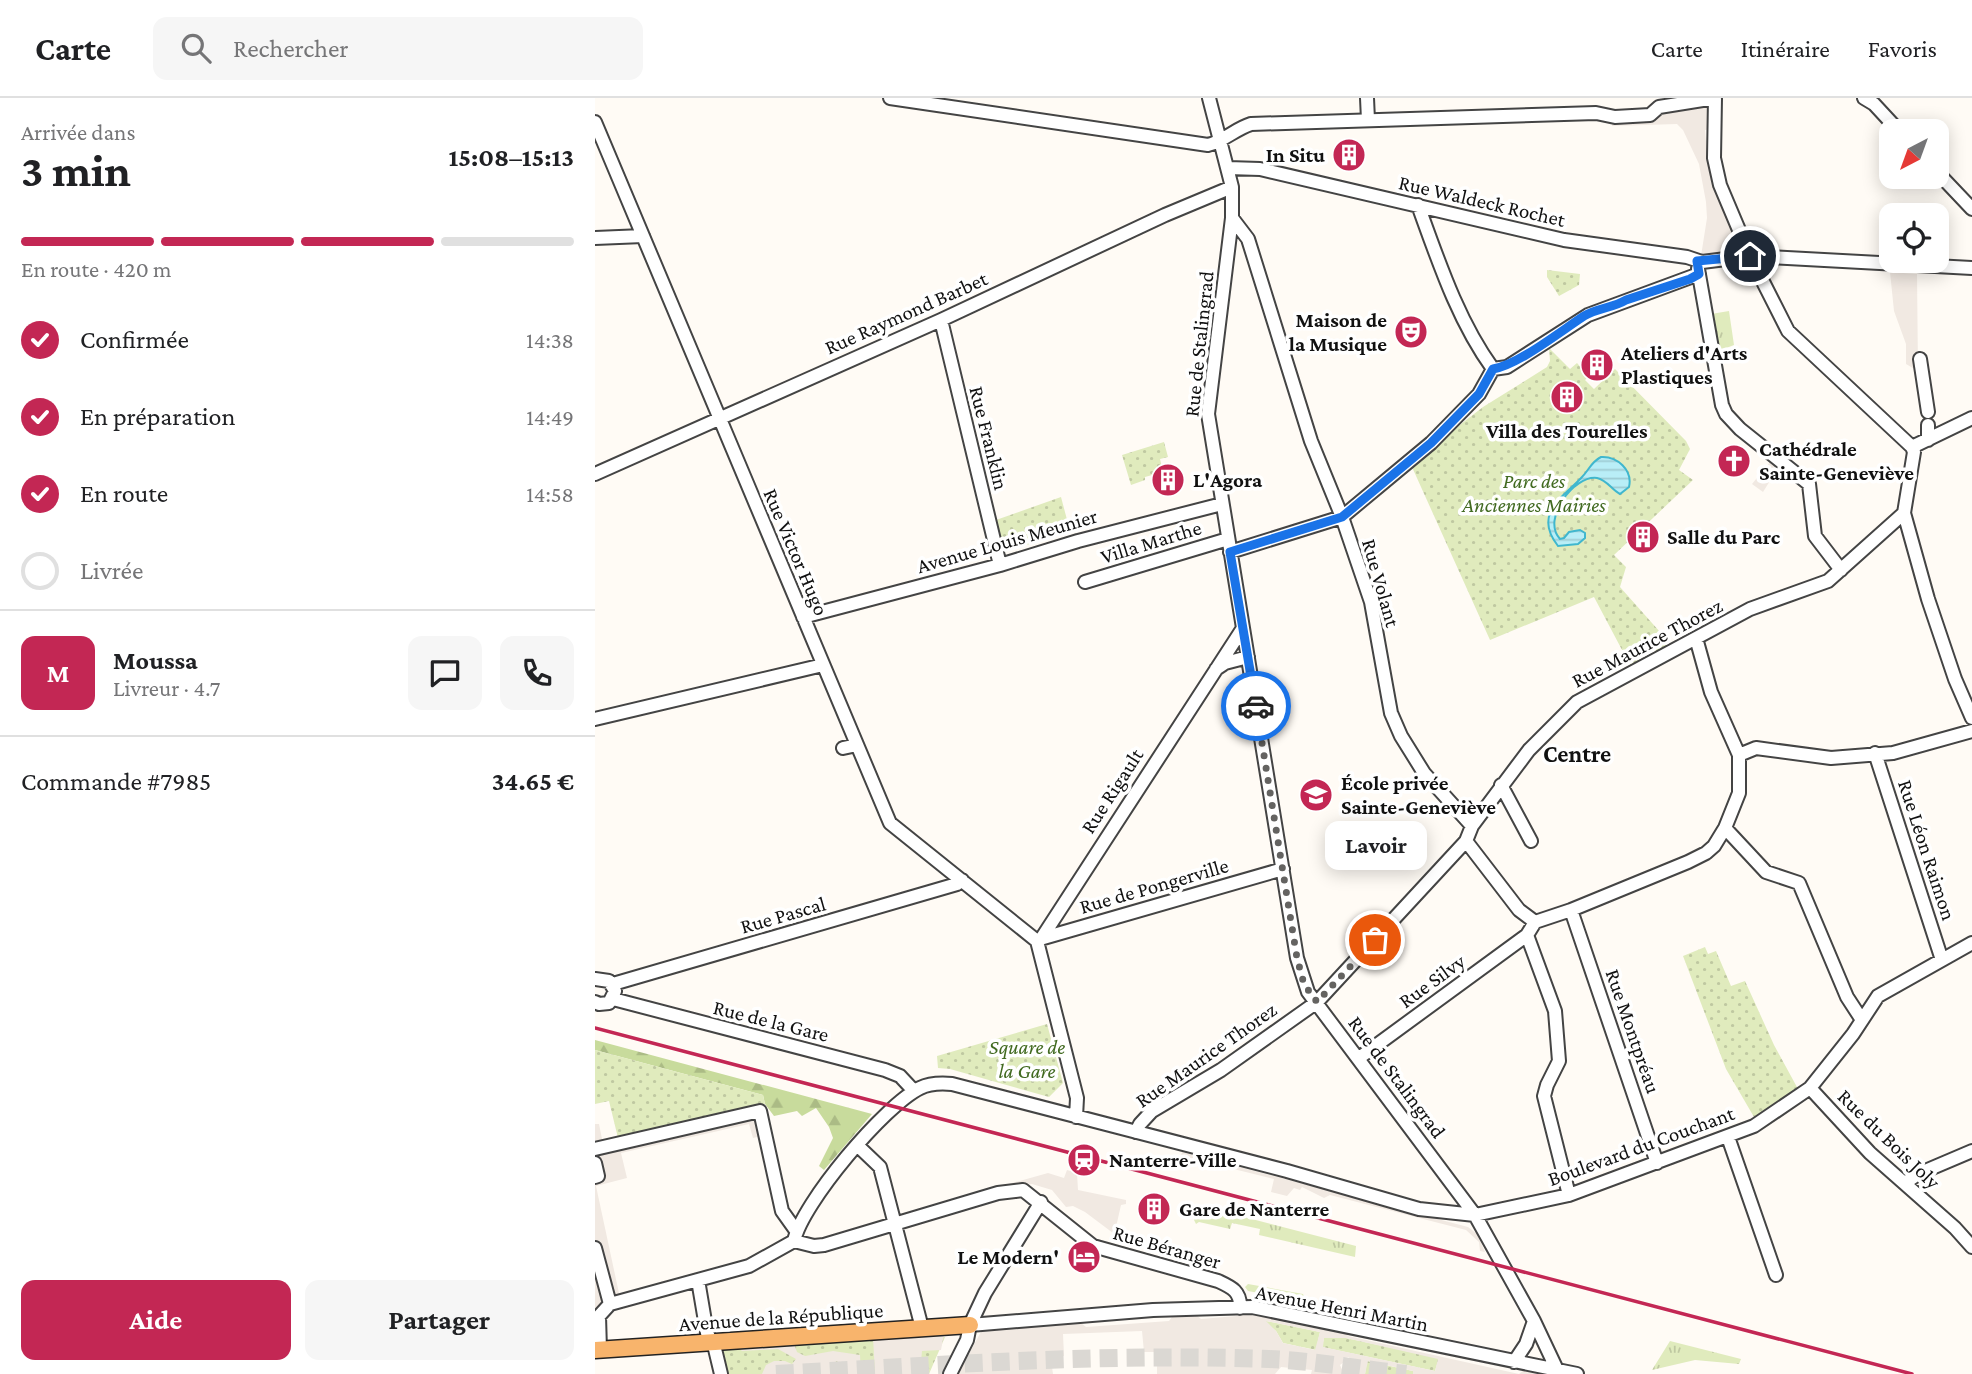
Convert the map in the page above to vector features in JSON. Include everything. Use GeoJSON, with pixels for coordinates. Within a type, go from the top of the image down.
{"type":"FeatureCollection","features":[{"type":"Feature","properties":{"kind":"main road","name":"Avenue de la République"},"geometry":{"type":"LineString","coordinates":[[598,1350],[970,1325]]}},
{"type":"Feature","properties":{"kind":"street"},"geometry":{"type":"LineString","coordinates":[[890,98],[1208,145],[1220,142],[1236,129],[1251,124],[1596,113],[1627,117],[1650,115],[1658,102],[1715,98],[1716,171],[1750,256],[1788,331],[1912,447],[1914,452],[1904,513],[1955,679],[1972,718]]}},
{"type":"Feature","properties":{"kind":"street","name":"Rue de Stalingrad"},"geometry":{"type":"LineString","coordinates":[[1209,98],[1232,187],[1232,218],[1208,414],[1297,958],[1304,984],[1475,1215],[1534,1321],[1557,1373]]}},
{"type":"Feature","properties":{"kind":"street"},"geometry":{"type":"LineString","coordinates":[[1367,98],[1368,120]]}},
{"type":"Feature","properties":{"kind":"street"},"geometry":{"type":"LineString","coordinates":[[1864,98],[1888,119]]}},
{"type":"Feature","properties":{"kind":"street","name":"Rue Victor Hugo"},"geometry":{"type":"LineString","coordinates":[[595,122],[890,823],[1040,939]]}},
{"type":"Feature","properties":{"kind":"street","name":"Rue Waldeck Rochet"},"geometry":{"type":"LineString","coordinates":[[1228,168],[1260,169],[1564,240],[1687,257],[1698,268]]}},
{"type":"Feature","properties":{"kind":"street"},"geometry":{"type":"LineString","coordinates":[[1949,185],[1972,209]]}},
{"type":"Feature","properties":{"kind":"street","name":"Rue Raymond Barbet"},"geometry":{"type":"LineString","coordinates":[[595,474],[1232,187]]}},
{"type":"Feature","properties":{"kind":"street"},"geometry":{"type":"LineString","coordinates":[[1418,205],[1445,278],[1481,352],[1493,369]]}},
{"type":"Feature","properties":{"kind":"street","name":"Rue Volant"},"geometry":{"type":"LineString","coordinates":[[1232,218],[1250,243],[1311,441],[1342,517],[1375,617],[1381,667],[1391,713],[1401,736],[1424,773],[1472,826]]}},
{"type":"Feature","properties":{"kind":"street"},"geometry":{"type":"LineString","coordinates":[[595,238],[643,236]]}},
{"type":"Feature","properties":{"kind":"street"},"geometry":{"type":"LineString","coordinates":[[1493,369],[1507,367],[1588,314],[1698,268],[1750,256],[1972,268]]}},
{"type":"Feature","properties":{"kind":"street"},"geometry":{"type":"LineString","coordinates":[[1698,268],[1722,405],[1734,424],[1809,484],[1815,536],[1841,570]]}},
{"type":"Feature","properties":{"kind":"street","name":"Rue Franklin"},"geometry":{"type":"LineString","coordinates":[[941,320],[1000,565]]}},
{"type":"Feature","properties":{"kind":"street"},"geometry":{"type":"LineString","coordinates":[[1920,359],[1928,418],[1928,440]]}},
{"type":"Feature","properties":{"kind":"street"},"geometry":{"type":"LineString","coordinates":[[1342,517],[1431,443],[1479,394],[1493,369]]}},
{"type":"Feature","properties":{"kind":"street"},"geometry":{"type":"LineString","coordinates":[[1912,447],[1972,418]]}},
{"type":"Feature","properties":{"kind":"street","name":"Avenue Louis Meunier"},"geometry":{"type":"LineString","coordinates":[[803,617],[1221,504]]}},
{"type":"Feature","properties":{"kind":"street","name":"Rue Maurice Thorez"},"geometry":{"type":"LineString","coordinates":[[1136,1132],[1152,1111],[1221,1070],[1317,1002],[1466,841],[1472,826],[1501,785],[1529,750],[1577,702],[1751,609],[1821,584],[1841,570],[1904,513]]}},
{"type":"Feature","properties":{"kind":"street","name":"Villa Marthe"},"geometry":{"type":"LineString","coordinates":[[1085,582],[1342,517]]}},
{"type":"Feature","properties":{"kind":"street","name":"Rue Rigault"},"geometry":{"type":"LineString","coordinates":[[1040,939],[1243,628]]}},
{"type":"Feature","properties":{"kind":"street"},"geometry":{"type":"LineString","coordinates":[[1466,841],[1518,910],[1535,922],[1571,910],[1706,853],[1714,846],[1725,828],[1739,793],[1739,755],[1711,692],[1696,638]]}},
{"type":"Feature","properties":{"kind":"street"},"geometry":{"type":"LineString","coordinates":[[1216,669],[1225,663],[1248,657]]}},
{"type":"Feature","properties":{"kind":"street"},"geometry":{"type":"LineString","coordinates":[[595,719],[823,666]]}},
{"type":"Feature","properties":{"kind":"street"},"geometry":{"type":"LineString","coordinates":[[835,730],[849,726]]}},
{"type":"Feature","properties":{"kind":"street"},"geometry":{"type":"LineString","coordinates":[[1739,755],[1756,748],[1831,758],[1893,753],[1972,731]]}},
{"type":"Feature","properties":{"kind":"street"},"geometry":{"type":"LineString","coordinates":[[843,748],[857,746]]}},
{"type":"Feature","properties":{"kind":"street","name":"Rue Léon Raimon"},"geometry":{"type":"LineString","coordinates":[[1875,753],[1942,960]]}},
{"type":"Feature","properties":{"kind":"street"},"geometry":{"type":"LineString","coordinates":[[1501,785],[1531,841]]}},
{"type":"Feature","properties":{"kind":"street"},"geometry":{"type":"LineString","coordinates":[[1725,828],[1766,872],[1800,883],[1847,997],[1862,1020]]}},
{"type":"Feature","properties":{"kind":"street","name":"Rue de Pongerville"},"geometry":{"type":"LineString","coordinates":[[1040,939],[1283,869]]}},
{"type":"Feature","properties":{"kind":"street","name":"Rue Pascal"},"geometry":{"type":"LineString","coordinates":[[613,984],[957,884],[962,880]]}},
{"type":"Feature","properties":{"kind":"street","name":"Rue Montpréau"},"geometry":{"type":"LineString","coordinates":[[1571,910],[1657,1163]]}},
{"type":"Feature","properties":{"kind":"street","name":"Rue Silvy"},"geometry":{"type":"LineString","coordinates":[[1359,1058],[1527,934],[1535,922]]}},
{"type":"Feature","properties":{"kind":"street"},"geometry":{"type":"LineString","coordinates":[[1527,934],[1555,1011],[1559,1064],[1545,1091],[1545,1104],[1569,1195]]}},
{"type":"Feature","properties":{"kind":"street"},"geometry":{"type":"LineString","coordinates":[[1040,939],[1077,1098],[1076,1116]]}},
{"type":"Feature","properties":{"kind":"street","name":"Boulevard du Couchant"},"geometry":{"type":"LineString","coordinates":[[914,1091],[928,1084],[952,1084],[1287,1171],[1419,1209],[1475,1215],[1569,1195],[1754,1126],[1810,1088],[1878,996],[1972,943]]}},
{"type":"Feature","properties":{"kind":"street"},"geometry":{"type":"LineString","coordinates":[[595,1002],[604,1004],[613,999],[615,991],[613,984],[605,979],[596,980]]}},
{"type":"Feature","properties":{"kind":"street","name":"Rue de la Gare"},"geometry":{"type":"LineString","coordinates":[[613,999],[885,1070],[900,1076],[914,1091]]}},
{"type":"Feature","properties":{"kind":"street","name":"Rue du Bois Joly"},"geometry":{"type":"LineString","coordinates":[[1810,1088],[1870,1153],[1955,1228],[1972,1247]]}},
{"type":"Feature","properties":{"kind":"street"},"geometry":{"type":"LineString","coordinates":[[598,1350],[599,1316],[610,1304],[749,1266],[795,1236],[823,1187],[900,1101],[914,1091]]}},
{"type":"Feature","properties":{"kind":"street"},"geometry":{"type":"LineString","coordinates":[[595,1149],[760,1111],[782,1211],[795,1236],[814,1246],[895,1225],[998,1193],[1023,1190],[1041,1202],[985,1293],[970,1325],[967,1340],[950,1374]]}},
{"type":"Feature","properties":{"kind":"street"},"geometry":{"type":"LineString","coordinates":[[1728,1137],[1776,1275]]}},
{"type":"Feature","properties":{"kind":"street"},"geometry":{"type":"LineString","coordinates":[[858,1146],[880,1167],[922,1328]]}},
{"type":"Feature","properties":{"kind":"street"},"geometry":{"type":"LineString","coordinates":[[1905,1183],[1918,1174],[1972,1151]]}},
{"type":"Feature","properties":{"kind":"street"},"geometry":{"type":"LineString","coordinates":[[595,1163],[598,1176],[595,1177]]}},
{"type":"Feature","properties":{"kind":"street","name":"Rue Béranger"},"geometry":{"type":"LineString","coordinates":[[1041,1202],[1084,1240],[1103,1250],[1232,1287],[1239,1296],[1240,1308]]}},
{"type":"Feature","properties":{"kind":"street"},"geometry":{"type":"LineString","coordinates":[[595,1248],[610,1304]]}},
{"type":"Feature","properties":{"kind":"street"},"geometry":{"type":"LineString","coordinates":[[698,1280],[707,1333],[721,1374]]}},
{"type":"Feature","properties":{"kind":"street","name":"Avenue Henri Martin"},"geometry":{"type":"LineString","coordinates":[[970,1325],[1153,1310],[1252,1307],[1557,1373],[1577,1374]]}},
{"type":"Feature","properties":{"kind":"street"},"geometry":{"type":"LineString","coordinates":[[1514,1362],[1526,1344],[1534,1321]]}},
{"type":"Feature","properties":{"kind":"green space"},"geometry":{"type":"Polygon","coordinates":[[[1547,270],[1580,274],[1579,285],[1559,296],[1547,277],[1547,270]]]}},
{"type":"Feature","properties":{"kind":"green space"},"geometry":{"type":"Polygon","coordinates":[[[1729,311],[1734,345],[1716,352],[1711,314],[1729,311]]]}},
{"type":"Feature","properties":{"kind":"green space","name":"Parc des Anciennes Mairies"},"geometry":{"type":"Polygon","coordinates":[[[1549,348],[1570,369],[1577,363],[1584,371],[1587,368],[1592,373],[1585,380],[1594,389],[1615,369],[1686,441],[1690,449],[1679,470],[1693,480],[1614,555],[1626,567],[1620,587],[1660,632],[1667,646],[1656,652],[1651,649],[1638,656],[1638,661],[1630,665],[1594,597],[1490,640],[1412,467],[1443,438],[1483,407],[1547,367],[1550,361],[1549,348]]]}},
{"type":"Feature","properties":{"kind":"green space"},"geometry":{"type":"Polygon","coordinates":[[[1164,442],[1168,457],[1160,459],[1163,472],[1145,477],[1145,480],[1131,485],[1122,455],[1164,442]]]}},
{"type":"Feature","properties":{"kind":"green space"},"geometry":{"type":"Polygon","coordinates":[[[1061,497],[1070,531],[1005,552],[996,520],[1061,497]]]}},
{"type":"Feature","properties":{"kind":"green space"},"geometry":{"type":"Polygon","coordinates":[[[1705,947],[1708,954],[1716,951],[1731,986],[1745,981],[1774,1045],[1798,1089],[1754,1117],[1726,1069],[1683,956],[1705,947]]]}},
{"type":"Feature","properties":{"kind":"green space","name":"Square de la Gare"},"geometry":{"type":"Polygon","coordinates":[[[1047,1024],[1063,1083],[1049,1097],[938,1068],[937,1056],[1047,1024]]]}},
{"type":"Feature","properties":{"kind":"green space"},"geometry":{"type":"Polygon","coordinates":[[[595,1040],[872,1114],[824,1170],[819,1166],[833,1138],[816,1108],[802,1116],[797,1111],[774,1116],[765,1104],[763,1095],[595,1050],[595,1040]]]}},
{"type":"Feature","properties":{"kind":"green space"},"geometry":{"type":"Polygon","coordinates":[[[595,1050],[763,1095],[765,1104],[618,1138],[609,1101],[595,1104],[595,1050]]]}},
{"type":"Feature","properties":{"kind":"green space"},"geometry":{"type":"Polygon","coordinates":[[[1198,1205],[1356,1246],[1355,1257],[1259,1235],[1260,1229],[1232,1223],[1230,1229],[1199,1222],[1196,1224],[1194,1220],[1198,1205]]]}},
{"type":"Feature","properties":{"kind":"green space"},"geometry":{"type":"Polygon","coordinates":[[[1248,1284],[1303,1294],[1305,1299],[1302,1301],[1248,1291],[1245,1287],[1248,1284]]]}},
{"type":"Feature","properties":{"kind":"green space"},"geometry":{"type":"Polygon","coordinates":[[[1266,1321],[1320,1332],[1316,1350],[1283,1343],[1266,1321]]]}},
{"type":"Feature","properties":{"kind":"green space"},"geometry":{"type":"Polygon","coordinates":[[[945,1337],[929,1374],[728,1374],[723,1352],[726,1347],[793,1341],[945,1337]]]}},
{"type":"Feature","properties":{"kind":"green space"},"geometry":{"type":"Polygon","coordinates":[[[1324,1338],[1346,1338],[1439,1358],[1435,1371],[1322,1347],[1324,1338]]]}},
{"type":"Feature","properties":{"kind":"green space"},"geometry":{"type":"Polygon","coordinates":[[[1670,1341],[1741,1359],[1739,1364],[1695,1360],[1652,1370],[1670,1341]]]}},
{"type":"Feature","properties":{"kind":"green space"},"geometry":{"type":"Polygon","coordinates":[[[1367,1361],[1413,1371],[1413,1374],[1365,1374],[1367,1361]]]}},
{"type":"Feature","properties":{"kind":"shaded area"},"geometry":{"type":"Polygon","coordinates":[[[1711,106],[1712,129],[1705,130],[1707,154],[1711,155],[1745,251],[1701,256],[1707,218],[1706,202],[1699,164],[1683,130],[1677,124],[1612,126],[1612,120],[1654,119],[1668,111],[1711,106]]]}},
{"type":"Feature","properties":{"kind":"shaded area"},"geometry":{"type":"Polygon","coordinates":[[[1890,273],[1917,274],[1918,371],[1906,364],[1906,344],[1894,311],[1890,273]]]}},
{"type":"Feature","properties":{"kind":"shaded area"},"geometry":{"type":"Polygon","coordinates":[[[1770,462],[1778,468],[1763,492],[1752,484],[1770,462]]]}},
{"type":"Feature","properties":{"kind":"shaded area"},"geometry":{"type":"Polygon","coordinates":[[[763,1105],[780,1175],[761,1136],[753,1138],[749,1124],[621,1153],[627,1178],[596,1186],[620,1298],[604,1303],[595,1315],[595,1124],[599,1124],[603,1144],[618,1138],[763,1105]]]}},
{"type":"Feature","properties":{"kind":"shaded area"},"geometry":{"type":"Polygon","coordinates":[[[1182,1152],[1468,1227],[1477,1234],[1485,1252],[1480,1251],[1479,1242],[1466,1230],[1330,1195],[1324,1198],[1302,1187],[1300,1190],[1294,1188],[1287,1196],[1271,1192],[1274,1179],[1181,1156],[1182,1152]]]}},
{"type":"Feature","properties":{"kind":"shaded area"},"geometry":{"type":"Polygon","coordinates":[[[1067,1170],[1077,1173],[1078,1190],[1126,1200],[1126,1204],[1121,1205],[1116,1227],[1126,1234],[1123,1240],[1118,1238],[1116,1241],[1111,1237],[1113,1233],[1085,1212],[1073,1206],[1066,1207],[1052,1190],[1032,1184],[1006,1188],[1005,1185],[1048,1173],[1064,1178],[1067,1170]]]}},
{"type":"Feature","properties":{"kind":"shaded area"},"geometry":{"type":"Polygon","coordinates":[[[1241,1313],[1271,1316],[1273,1320],[1346,1331],[1348,1336],[1519,1374],[1413,1374],[1413,1371],[1368,1361],[1365,1374],[1352,1374],[1354,1368],[1349,1357],[1343,1358],[1344,1362],[1340,1365],[1344,1374],[1311,1374],[1312,1370],[1281,1367],[1275,1374],[1157,1374],[1157,1362],[1161,1362],[1160,1352],[1144,1352],[1142,1331],[1063,1334],[1064,1356],[1047,1357],[1047,1366],[1052,1367],[1053,1374],[958,1374],[982,1330],[1081,1323],[1086,1327],[1169,1321],[1172,1317],[1196,1315],[1201,1319],[1237,1316],[1241,1313]],[[1266,1321],[1283,1343],[1315,1350],[1320,1332],[1266,1321]],[[1324,1338],[1323,1347],[1435,1371],[1438,1359],[1346,1338],[1324,1338]]]}},
{"type":"Feature","properties":{"kind":"shaded area"},"geometry":{"type":"Polygon","coordinates":[[[944,1334],[941,1350],[922,1351],[921,1362],[913,1374],[875,1374],[873,1337],[944,1334]]]}},
{"type":"Feature","properties":{"kind":"shaded area"},"geometry":{"type":"Polygon","coordinates":[[[793,1341],[797,1352],[805,1356],[833,1351],[860,1355],[861,1374],[842,1374],[837,1361],[831,1365],[834,1374],[816,1374],[816,1371],[806,1368],[803,1374],[762,1374],[766,1365],[774,1361],[792,1364],[796,1359],[778,1349],[742,1351],[735,1345],[793,1341]]]}},
{"type":"Feature","properties":{"kind":"shaded area"},"geometry":{"type":"Polygon","coordinates":[[[1524,1370],[1538,1374],[1519,1374],[1524,1370]]]}},
{"type":"Feature","properties":{"kind":"water"},"geometry":{"type":"Polygon","coordinates":[[[1601,457],[1613,459],[1623,465],[1629,475],[1629,487],[1620,494],[1597,478],[1579,483],[1557,510],[1555,531],[1560,539],[1569,532],[1580,530],[1585,533],[1585,538],[1578,544],[1558,546],[1548,524],[1549,515],[1560,499],[1601,457]]]}},
{"type":"Feature","properties":{"kind":"tunnel"},"geometry":{"type":"LineString","coordinates":[[776,1374],[1023,1361],[1146,1358],[1286,1360],[1406,1374]]}},
{"type":"Feature","properties":{"kind":"railway"},"geometry":{"type":"LineString","coordinates":[[595,1028],[1912,1374]]}},
{"type":"Feature","properties":{"kind":"way so far"},"geometry":{"type":"LineString","coordinates":[[1256,706],[1297,958],[1304,984],[1317,1002],[1375,940]]}},
{"type":"Feature","properties":{"kind":"place","name":"In Situ"},"geometry":{"type":"Point","coordinates":[1349,155]}},
{"type":"Feature","properties":{"kind":"place","name":"Maison de la Musique"},"geometry":{"type":"Point","coordinates":[1411,332]}},
{"type":"Feature","properties":{"kind":"place","name":"Ateliers d'Arts Plastiques"},"geometry":{"type":"Point","coordinates":[1597,365]}},
{"type":"Feature","properties":{"kind":"place","name":"Villa des Tourelles"},"geometry":{"type":"Point","coordinates":[1567,397]}},
{"type":"Feature","properties":{"kind":"place","name":"Cathédrale Sainte-Geneviève"},"geometry":{"type":"Point","coordinates":[1734,461]}},
{"type":"Feature","properties":{"kind":"place","name":"L'Agora"},"geometry":{"type":"Point","coordinates":[1168,480]}},
{"type":"Feature","properties":{"kind":"place","name":"Salle du Parc"},"geometry":{"type":"Point","coordinates":[1643,537]}},
{"type":"Feature","properties":{"kind":"place","name":"École privée Sainte-Geneviève"},"geometry":{"type":"Point","coordinates":[1316,795]}},
{"type":"Feature","properties":{"kind":"place","name":"Lavoir"},"geometry":{"type":"Point","coordinates":[1375,940]}},
{"type":"Feature","properties":{"kind":"place","name":"Nanterre-Ville"},"geometry":{"type":"Point","coordinates":[1084,1160]}},
{"type":"Feature","properties":{"kind":"place","name":"Gare de Nanterre"},"geometry":{"type":"Point","coordinates":[1154,1209]}},
{"type":"Feature","properties":{"kind":"place","name":"Le Modern'"},"geometry":{"type":"Point","coordinates":[1084,1257]}},
{"type":"Feature","properties":{"kind":"district","name":"Centre"},"geometry":{"type":"Point","coordinates":[1577,754]}},
{"type":"Feature","properties":{"kind":"route"},"geometry":{"type":"LineString","coordinates":[[1256,706],[1230,552],[1342,517],[1431,443],[1479,394],[1493,369],[1507,367],[1588,314],[1690,279],[1699,274],[1697,261],[1750,256]]}}]}
